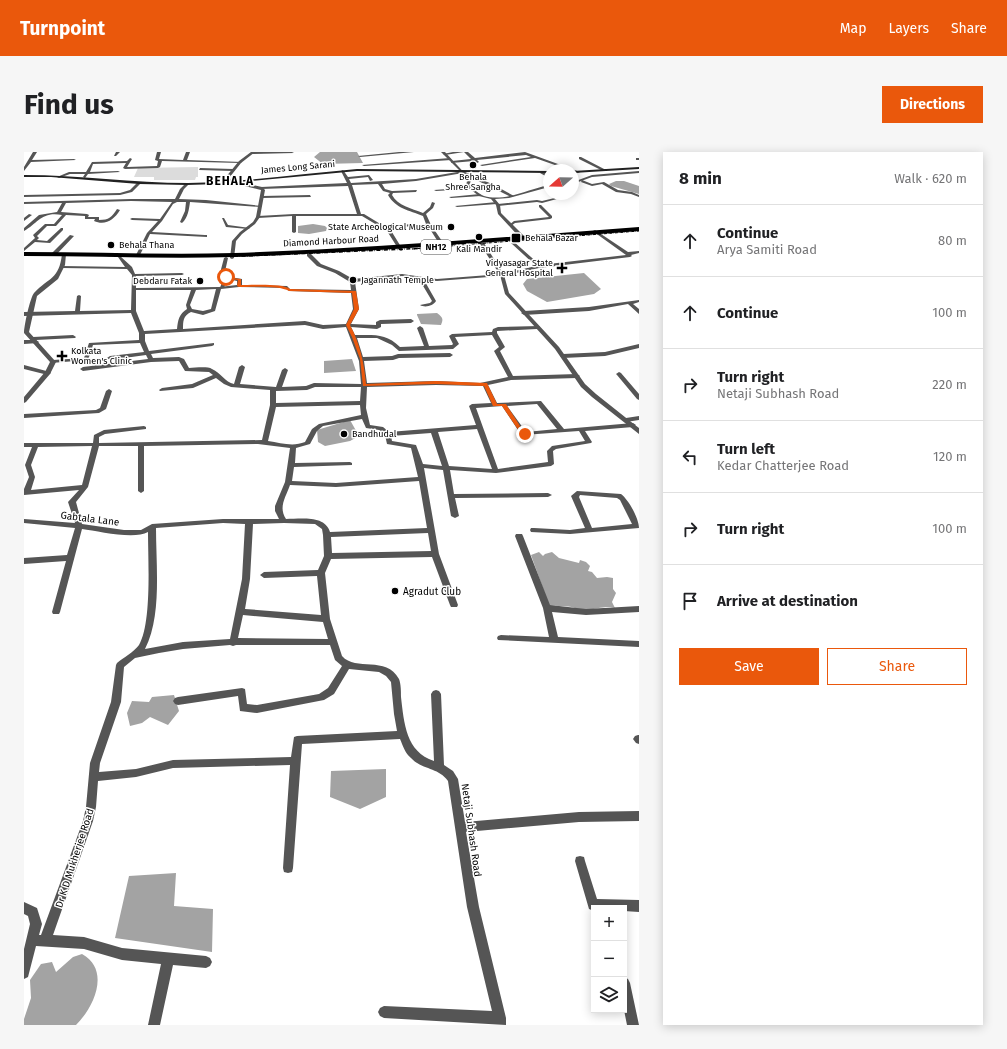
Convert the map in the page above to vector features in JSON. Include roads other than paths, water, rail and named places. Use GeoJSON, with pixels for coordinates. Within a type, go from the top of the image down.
{"type":"FeatureCollection","features":[{"type":"Feature","properties":{"kind":"highway","name":"Diamond Harbour Road"},"geometry":{"type":"LineString","coordinates":[[24,255],[54,254],[120,257],[230,257],[309,255],[639,230]]}},
{"type":"Feature","properties":{"kind":"highway","name":"Diamond Harbour Road"},"geometry":{"type":"LineString","coordinates":[[24,255],[230,257],[513,242],[598,233]]}},
{"type":"Feature","properties":{"kind":"main road"},"geometry":{"type":"LineString","coordinates":[[579,172],[639,168]]}},
{"type":"Feature","properties":{"kind":"main road","name":"James Long Sarani"},"geometry":{"type":"LineString","coordinates":[[24,176],[139,183],[187,184],[233,182],[343,171],[372,170],[463,172],[487,170],[541,172]]}},
{"type":"Feature","properties":{"kind":"street"},"geometry":{"type":"LineString","coordinates":[[24,170],[27,162],[35,152]]}},
{"type":"Feature","properties":{"kind":"street"},"geometry":{"type":"LineString","coordinates":[[159,152],[157,160],[160,161]]}},
{"type":"Feature","properties":{"kind":"street"},"geometry":{"type":"LineString","coordinates":[[185,160],[188,152]]}},
{"type":"Feature","properties":{"kind":"street"},"geometry":{"type":"LineString","coordinates":[[292,153],[252,152],[240,162],[227,178],[233,182],[261,188],[379,184],[416,180],[463,172],[512,196]]}},
{"type":"Feature","properties":{"kind":"street"},"geometry":{"type":"LineString","coordinates":[[363,159],[412,152]]}},
{"type":"Feature","properties":{"kind":"street"},"geometry":{"type":"LineString","coordinates":[[444,153],[462,152]]}},
{"type":"Feature","properties":{"kind":"street"},"geometry":{"type":"LineString","coordinates":[[466,152],[487,170]]}},
{"type":"Feature","properties":{"kind":"street"},"geometry":{"type":"LineString","coordinates":[[444,153],[463,172],[469,181],[466,186],[480,195]]}},
{"type":"Feature","properties":{"kind":"street"},"geometry":{"type":"LineString","coordinates":[[363,159],[475,160],[524,153],[555,164]]}},
{"type":"Feature","properties":{"kind":"street"},"geometry":{"type":"LineString","coordinates":[[65,160],[67,155]]}},
{"type":"Feature","properties":{"kind":"street"},"geometry":{"type":"LineString","coordinates":[[363,159],[415,157]]}},
{"type":"Feature","properties":{"kind":"street"},"geometry":{"type":"LineString","coordinates":[[482,165],[535,157]]}},
{"type":"Feature","properties":{"kind":"street"},"geometry":{"type":"LineString","coordinates":[[580,158],[604,170]]}},
{"type":"Feature","properties":{"kind":"street"},"geometry":{"type":"LineString","coordinates":[[363,159],[372,170]]}},
{"type":"Feature","properties":{"kind":"street"},"geometry":{"type":"LineString","coordinates":[[27,162],[74,160]]}},
{"type":"Feature","properties":{"kind":"street"},"geometry":{"type":"LineString","coordinates":[[171,166],[173,160]]}},
{"type":"Feature","properties":{"kind":"street"},"geometry":{"type":"LineString","coordinates":[[160,161],[185,160],[240,162]]}},
{"type":"Feature","properties":{"kind":"street"},"geometry":{"type":"LineString","coordinates":[[84,179],[92,163],[128,162],[125,168],[158,167],[160,161]]}},
{"type":"Feature","properties":{"kind":"street"},"geometry":{"type":"LineString","coordinates":[[200,169],[233,170]]}},
{"type":"Feature","properties":{"kind":"street"},"geometry":{"type":"LineString","coordinates":[[208,174],[211,170]]}},
{"type":"Feature","properties":{"kind":"street"},"geometry":{"type":"LineString","coordinates":[[343,171],[350,185],[360,215]]}},
{"type":"Feature","properties":{"kind":"street"},"geometry":{"type":"LineString","coordinates":[[59,177],[70,173],[118,172]]}},
{"type":"Feature","properties":{"kind":"street"},"geometry":{"type":"LineString","coordinates":[[579,182],[592,176],[639,172]]}},
{"type":"Feature","properties":{"kind":"street"},"geometry":{"type":"LineString","coordinates":[[347,178],[369,177]]}},
{"type":"Feature","properties":{"kind":"street"},"geometry":{"type":"LineString","coordinates":[[582,181],[592,185],[603,183],[617,191],[632,193],[639,196]]}},
{"type":"Feature","properties":{"kind":"street"},"geometry":{"type":"LineString","coordinates":[[24,196],[120,194],[131,191],[139,183]]}},
{"type":"Feature","properties":{"kind":"street"},"geometry":{"type":"LineString","coordinates":[[138,255],[149,234],[176,201],[182,189],[187,184]]}},
{"type":"Feature","properties":{"kind":"street"},"geometry":{"type":"LineString","coordinates":[[379,184],[384,190],[392,192],[416,191]]}},
{"type":"Feature","properties":{"kind":"street"},"geometry":{"type":"LineString","coordinates":[[436,190],[471,188],[499,184]]}},
{"type":"Feature","properties":{"kind":"street"},"geometry":{"type":"LineString","coordinates":[[451,197],[480,195],[492,198],[512,196],[531,189],[543,187]]}},
{"type":"Feature","properties":{"kind":"street"},"geometry":{"type":"LineString","coordinates":[[239,286],[240,280],[220,275],[230,257],[234,241],[258,217],[262,197],[261,188]]}},
{"type":"Feature","properties":{"kind":"street"},"geometry":{"type":"LineString","coordinates":[[392,192],[390,196],[395,204],[424,214],[429,225],[442,244]]}},
{"type":"Feature","properties":{"kind":"street"},"geometry":{"type":"LineString","coordinates":[[262,197],[310,196]]}},
{"type":"Feature","properties":{"kind":"street"},"geometry":{"type":"LineString","coordinates":[[492,198],[498,204],[499,213],[522,238]]}},
{"type":"Feature","properties":{"kind":"street"},"geometry":{"type":"LineString","coordinates":[[24,203],[131,200],[216,202],[260,206]]}},
{"type":"Feature","properties":{"kind":"street"},"geometry":{"type":"LineString","coordinates":[[457,204],[498,204],[537,201],[542,202],[550,200]]}},
{"type":"Feature","properties":{"kind":"street"},"geometry":{"type":"LineString","coordinates":[[89,206],[93,201]]}},
{"type":"Feature","properties":{"kind":"street"},"geometry":{"type":"LineString","coordinates":[[58,213],[65,202]]}},
{"type":"Feature","properties":{"kind":"street"},"geometry":{"type":"LineString","coordinates":[[182,222],[187,211],[188,202]]}},
{"type":"Feature","properties":{"kind":"street"},"geometry":{"type":"LineString","coordinates":[[424,214],[432,207],[433,203]]}},
{"type":"Feature","properties":{"kind":"street"},"geometry":{"type":"LineString","coordinates":[[511,225],[514,222],[550,218],[551,217],[540,206]]}},
{"type":"Feature","properties":{"kind":"street"},"geometry":{"type":"LineString","coordinates":[[79,216],[86,210]]}},
{"type":"Feature","properties":{"kind":"street"},"geometry":{"type":"LineString","coordinates":[[24,230],[40,216],[58,213],[79,216],[87,215],[86,218],[98,218],[96,221],[109,221],[114,218],[118,210]]}},
{"type":"Feature","properties":{"kind":"street"},"geometry":{"type":"LineString","coordinates":[[24,250],[33,242],[37,237],[35,236],[46,225],[55,225],[64,214]]}},
{"type":"Feature","properties":{"kind":"street"},"geometry":{"type":"LineString","coordinates":[[24,220],[30,215]]}},
{"type":"Feature","properties":{"kind":"street"},"geometry":{"type":"LineString","coordinates":[[294,215],[294,232]]}},
{"type":"Feature","properties":{"kind":"street"},"geometry":{"type":"LineString","coordinates":[[258,217],[294,215],[368,216],[380,226],[389,230],[400,248]]}},
{"type":"Feature","properties":{"kind":"street"},"geometry":{"type":"LineString","coordinates":[[132,218],[161,220]]}},
{"type":"Feature","properties":{"kind":"street"},"geometry":{"type":"LineString","coordinates":[[223,219],[228,226],[248,228]]}},
{"type":"Feature","properties":{"kind":"street"},"geometry":{"type":"LineString","coordinates":[[380,226],[429,225]]}},
{"type":"Feature","properties":{"kind":"street"},"geometry":{"type":"LineString","coordinates":[[33,242],[48,242],[62,229]]}},
{"type":"Feature","properties":{"kind":"street"},"geometry":{"type":"LineString","coordinates":[[309,255],[318,265],[337,272],[352,281],[402,275],[421,279],[437,280],[502,275],[539,267],[630,256],[598,233]]}},
{"type":"Feature","properties":{"kind":"street"},"geometry":{"type":"LineString","coordinates":[[149,234],[205,236]]}},
{"type":"Feature","properties":{"kind":"street"},"geometry":{"type":"LineString","coordinates":[[54,254],[72,236]]}},
{"type":"Feature","properties":{"kind":"street"},"geometry":{"type":"LineString","coordinates":[[513,242],[539,267]]}},
{"type":"Feature","properties":{"kind":"street"},"geometry":{"type":"LineString","coordinates":[[482,244],[502,275],[507,294],[563,356],[568,366],[587,389],[633,425],[639,432]]}},
{"type":"Feature","properties":{"kind":"street"},"geometry":{"type":"LineString","coordinates":[[627,254],[639,252]]}},
{"type":"Feature","properties":{"kind":"street"},"geometry":{"type":"LineString","coordinates":[[53,362],[25,332],[32,313],[35,295],[56,278],[62,267],[63,255]]}},
{"type":"Feature","properties":{"kind":"street"},"geometry":{"type":"LineString","coordinates":[[120,257],[132,271],[133,311],[142,333],[142,341],[151,360]]}},
{"type":"Feature","properties":{"kind":"street"},"geometry":{"type":"LineString","coordinates":[[62,267],[182,274]]}},
{"type":"Feature","properties":{"kind":"street"},"geometry":{"type":"LineString","coordinates":[[132,271],[158,269]]}},
{"type":"Feature","properties":{"kind":"street"},"geometry":{"type":"LineString","coordinates":[[180,330],[181,317],[184,313],[190,310],[203,313],[213,310],[226,277]]}},
{"type":"Feature","properties":{"kind":"street"},"geometry":{"type":"LineString","coordinates":[[421,279],[434,301],[432,304],[422,305]]}},
{"type":"Feature","properties":{"kind":"street"},"geometry":{"type":"LineString","coordinates":[[348,325],[356,309],[352,281]]}},
{"type":"Feature","properties":{"kind":"street"},"geometry":{"type":"LineString","coordinates":[[133,289],[239,286],[287,287],[289,290],[354,292]]}},
{"type":"Feature","properties":{"kind":"street"},"geometry":{"type":"LineString","coordinates":[[190,310],[188,305],[194,288]]}},
{"type":"Feature","properties":{"kind":"street"},"geometry":{"type":"LineString","coordinates":[[77,313],[79,296]]}},
{"type":"Feature","properties":{"kind":"street"},"geometry":{"type":"LineString","coordinates":[[524,313],[589,309],[639,301]]}},
{"type":"Feature","properties":{"kind":"street"},"geometry":{"type":"LineString","coordinates":[[628,302],[639,312]]}},
{"type":"Feature","properties":{"kind":"street"},"geometry":{"type":"LineString","coordinates":[[24,314],[133,311]]}},
{"type":"Feature","properties":{"kind":"street"},"geometry":{"type":"LineString","coordinates":[[142,333],[305,323],[323,327],[348,325],[379,326],[378,323],[380,322],[411,321]]}},
{"type":"Feature","properties":{"kind":"street"},"geometry":{"type":"LineString","coordinates":[[348,325],[362,359],[364,385],[363,404],[368,427],[378,427],[388,434],[479,427]]}},
{"type":"Feature","properties":{"kind":"street"},"geometry":{"type":"LineString","coordinates":[[354,337],[378,336],[394,344],[399,349],[427,348],[456,346],[452,337],[455,335],[494,333],[495,330],[498,329],[537,327]]}},
{"type":"Feature","properties":{"kind":"street"},"geometry":{"type":"LineString","coordinates":[[420,328],[427,348]]}},
{"type":"Feature","properties":{"kind":"street"},"geometry":{"type":"LineString","coordinates":[[494,333],[502,347],[497,351],[511,378]]}},
{"type":"Feature","properties":{"kind":"street"},"geometry":{"type":"LineString","coordinates":[[24,342],[73,337]]}},
{"type":"Feature","properties":{"kind":"street"},"geometry":{"type":"LineString","coordinates":[[53,362],[86,359],[92,341],[142,341]]}},
{"type":"Feature","properties":{"kind":"street"},"geometry":{"type":"LineString","coordinates":[[110,358],[212,344]]}},
{"type":"Feature","properties":{"kind":"street"},"geometry":{"type":"LineString","coordinates":[[563,356],[605,354],[639,346]]}},
{"type":"Feature","properties":{"kind":"street"},"geometry":{"type":"LineString","coordinates":[[362,359],[393,358],[398,356],[450,355]]}},
{"type":"Feature","properties":{"kind":"street"},"geometry":{"type":"LineString","coordinates":[[83,369],[151,360],[179,359],[182,360],[187,370],[210,370],[226,383],[276,388],[307,388],[314,385],[436,383],[485,384],[511,378],[577,376]]}},
{"type":"Feature","properties":{"kind":"street"},"geometry":{"type":"LineString","coordinates":[[24,401],[48,372],[53,362]]}},
{"type":"Feature","properties":{"kind":"street"},"geometry":{"type":"LineString","coordinates":[[237,385],[242,367]]}},
{"type":"Feature","properties":{"kind":"street"},"geometry":{"type":"LineString","coordinates":[[24,368],[48,372]]}},
{"type":"Feature","properties":{"kind":"street"},"geometry":{"type":"LineString","coordinates":[[265,441],[276,388],[284,370]]}},
{"type":"Feature","properties":{"kind":"street"},"geometry":{"type":"LineString","coordinates":[[619,374],[639,398]]}},
{"type":"Feature","properties":{"kind":"street"},"geometry":{"type":"LineString","coordinates":[[162,390],[193,386],[217,375]]}},
{"type":"Feature","properties":{"kind":"street"},"geometry":{"type":"LineString","coordinates":[[485,384],[495,405]]}},
{"type":"Feature","properties":{"kind":"street"},"geometry":{"type":"LineString","coordinates":[[24,416],[97,412],[103,409],[109,391]]}},
{"type":"Feature","properties":{"kind":"street"},"geometry":{"type":"LineString","coordinates":[[496,472],[472,406],[539,402],[562,431]]}},
{"type":"Feature","properties":{"kind":"street"},"geometry":{"type":"LineString","coordinates":[[273,405],[363,404]]}},
{"type":"Feature","properties":{"kind":"street"},"geometry":{"type":"LineString","coordinates":[[504,405],[522,432],[529,434],[633,425]]}},
{"type":"Feature","properties":{"kind":"street"},"geometry":{"type":"LineString","coordinates":[[24,445],[141,445],[265,441],[293,448],[308,443],[314,430],[321,425],[365,416]]}},
{"type":"Feature","properties":{"kind":"street"},"geometry":{"type":"LineString","coordinates":[[626,420],[639,418]]}},
{"type":"Feature","properties":{"kind":"street"},"geometry":{"type":"LineString","coordinates":[[56,612],[80,526],[72,502],[85,487],[96,444],[96,436],[104,432],[144,428]]}},
{"type":"Feature","properties":{"kind":"street"},"geometry":{"type":"LineString","coordinates":[[420,466],[496,472],[551,464],[550,450],[554,447],[589,442],[581,429]]}},
{"type":"Feature","properties":{"kind":"street"},"geometry":{"type":"LineString","coordinates":[[434,431],[446,468],[455,516]]}},
{"type":"Feature","properties":{"kind":"street"},"geometry":{"type":"LineString","coordinates":[[388,434],[389,443],[414,446],[420,466],[435,554],[454,605]]}},
{"type":"Feature","properties":{"kind":"street"},"geometry":{"type":"LineString","coordinates":[[36,445],[28,468],[32,477],[25,493],[85,487]]}},
{"type":"Feature","properties":{"kind":"street"},"geometry":{"type":"LineString","coordinates":[[141,445],[141,491]]}},
{"type":"Feature","properties":{"kind":"street"},"geometry":{"type":"LineString","coordinates":[[178,701],[242,692],[243,708],[247,709],[321,697],[331,691],[347,665],[340,662],[326,619],[321,573],[328,556],[327,535],[325,528],[317,522],[284,521],[280,516],[279,499],[288,483],[293,448]]}},
{"type":"Feature","properties":{"kind":"street"},"geometry":{"type":"LineString","coordinates":[[291,465],[350,464]]}},
{"type":"Feature","properties":{"kind":"street"},"geometry":{"type":"LineString","coordinates":[[288,483],[336,485],[422,479]]}},
{"type":"Feature","properties":{"kind":"street"},"geometry":{"type":"LineString","coordinates":[[534,530],[590,531],[637,527],[623,499],[619,496],[579,494],[575,496],[590,531]]}},
{"type":"Feature","properties":{"kind":"street"},"geometry":{"type":"LineString","coordinates":[[451,496],[548,495]]}},
{"type":"Feature","properties":{"kind":"street","name":"Gabtala Lane"},"geometry":{"type":"LineString","coordinates":[[24,521],[124,532],[142,532],[152,526],[223,521],[284,521]]}},
{"type":"Feature","properties":{"kind":"street"},"geometry":{"type":"LineString","coordinates":[[233,643],[245,586],[249,522]]}},
{"type":"Feature","properties":{"kind":"street","name":"Dr K D Mukherjee Road"},"geometry":{"type":"LineString","coordinates":[[45,940],[88,821],[98,753],[116,702],[120,665],[141,650],[146,642],[150,622],[152,594],[152,526]]}},
{"type":"Feature","properties":{"kind":"street"},"geometry":{"type":"LineString","coordinates":[[327,535],[431,530]]}},
{"type":"Feature","properties":{"kind":"street"},"geometry":{"type":"LineString","coordinates":[[519,536],[546,608],[554,639]]}},
{"type":"Feature","properties":{"kind":"street"},"geometry":{"type":"LineString","coordinates":[[328,556],[435,554]]}},
{"type":"Feature","properties":{"kind":"street"},"geometry":{"type":"LineString","coordinates":[[24,561],[70,558]]}},
{"type":"Feature","properties":{"kind":"street"},"geometry":{"type":"LineString","coordinates":[[264,575],[321,573]]}},
{"type":"Feature","properties":{"kind":"street"},"geometry":{"type":"LineString","coordinates":[[546,608],[586,612],[639,609]]}},
{"type":"Feature","properties":{"kind":"street"},"geometry":{"type":"LineString","coordinates":[[245,612],[326,619]]}},
{"type":"Feature","properties":{"kind":"street"},"geometry":{"type":"LineString","coordinates":[[501,638],[554,639],[639,644]]}},
{"type":"Feature","properties":{"kind":"street"},"geometry":{"type":"LineString","coordinates":[[134,656],[151,650],[177,646],[233,643],[334,642]]}},
{"type":"Feature","properties":{"kind":"street","name":"Netaji Subhash Road"},"geometry":{"type":"LineString","coordinates":[[347,665],[379,668],[386,670],[391,674],[394,681],[403,735],[407,748],[413,755],[422,760],[447,770],[453,779],[461,826],[464,860],[473,907],[500,1022]]}},
{"type":"Feature","properties":{"kind":"street"},"geometry":{"type":"LineString","coordinates":[[436,694],[439,766]]}},
{"type":"Feature","properties":{"kind":"street"},"geometry":{"type":"LineString","coordinates":[[288,868],[297,740],[403,735]]}},
{"type":"Feature","properties":{"kind":"street"},"geometry":{"type":"LineString","coordinates":[[94,777],[136,773],[173,764],[295,761]]}},
{"type":"Feature","properties":{"kind":"street"},"geometry":{"type":"LineString","coordinates":[[461,826],[579,817],[639,816]]}},
{"type":"Feature","properties":{"kind":"street"},"geometry":{"type":"LineString","coordinates":[[580,861],[593,905],[639,906]]}},
{"type":"Feature","properties":{"kind":"street"},"geometry":{"type":"LineString","coordinates":[[24,908],[33,912],[36,924],[24,973]]}},
{"type":"Feature","properties":{"kind":"street"},"geometry":{"type":"LineString","coordinates":[[32,940],[84,943],[122,954],[206,962]]}},
{"type":"Feature","properties":{"kind":"street"},"geometry":{"type":"LineString","coordinates":[[154,1025],[168,958]]}},
{"type":"Feature","properties":{"kind":"street"},"geometry":{"type":"LineString","coordinates":[[627,997],[633,1025]]}},
{"type":"Feature","properties":{"kind":"street"},"geometry":{"type":"LineString","coordinates":[[384,1012],[500,1022]]}},
{"type":"Feature","properties":{"kind":"railway"},"geometry":{"type":"LineString","coordinates":[[418,249],[639,231]]}},
{"type":"Feature","properties":{"kind":"railway"},"geometry":{"type":"LineString","coordinates":[[418,249],[430,248]]}},
{"type":"Feature","properties":{"kind":"railway"},"geometry":{"type":"LineString","coordinates":[[412,249],[418,249]]}},
{"type":"Feature","properties":{"kind":"railway"},"geometry":{"type":"LineString","coordinates":[[24,255],[245,256],[418,249]]}},
{"type":"Feature","properties":{"kind":"place","name":"Behala Shree Sangha"},"geometry":{"type":"Point","coordinates":[473,165]}},
{"type":"Feature","properties":{"kind":"place","name":"State Archeological Museum"},"geometry":{"type":"Point","coordinates":[451,227]}},
{"type":"Feature","properties":{"kind":"place","name":"Kali Mandir"},"geometry":{"type":"Point","coordinates":[479,237]}},
{"type":"Feature","properties":{"kind":"place","name":"Behala Bazar"},"geometry":{"type":"Point","coordinates":[516,238]}},
{"type":"Feature","properties":{"kind":"place","name":"Behala Thana"},"geometry":{"type":"Point","coordinates":[111,245]}},
{"type":"Feature","properties":{"kind":"place","name":"Vidyasagar State General Hospital"},"geometry":{"type":"Point","coordinates":[562,268]}},
{"type":"Feature","properties":{"kind":"place","name":"Jagannath Temple"},"geometry":{"type":"Point","coordinates":[353,280]}},
{"type":"Feature","properties":{"kind":"place","name":"Debdaru Fatak"},"geometry":{"type":"Point","coordinates":[200,281]}},
{"type":"Feature","properties":{"kind":"place","name":"Kolkata Women's Clinic"},"geometry":{"type":"Point","coordinates":[62,356]}},
{"type":"Feature","properties":{"kind":"place","name":"Bandhudal"},"geometry":{"type":"Point","coordinates":[344,434]}},
{"type":"Feature","properties":{"kind":"place","name":"Agradut Club"},"geometry":{"type":"Point","coordinates":[395,591]}},
{"type":"Feature","properties":{"kind":"district","name":"BEHALA"},"geometry":{"type":"Point","coordinates":[230,181]}}]}
